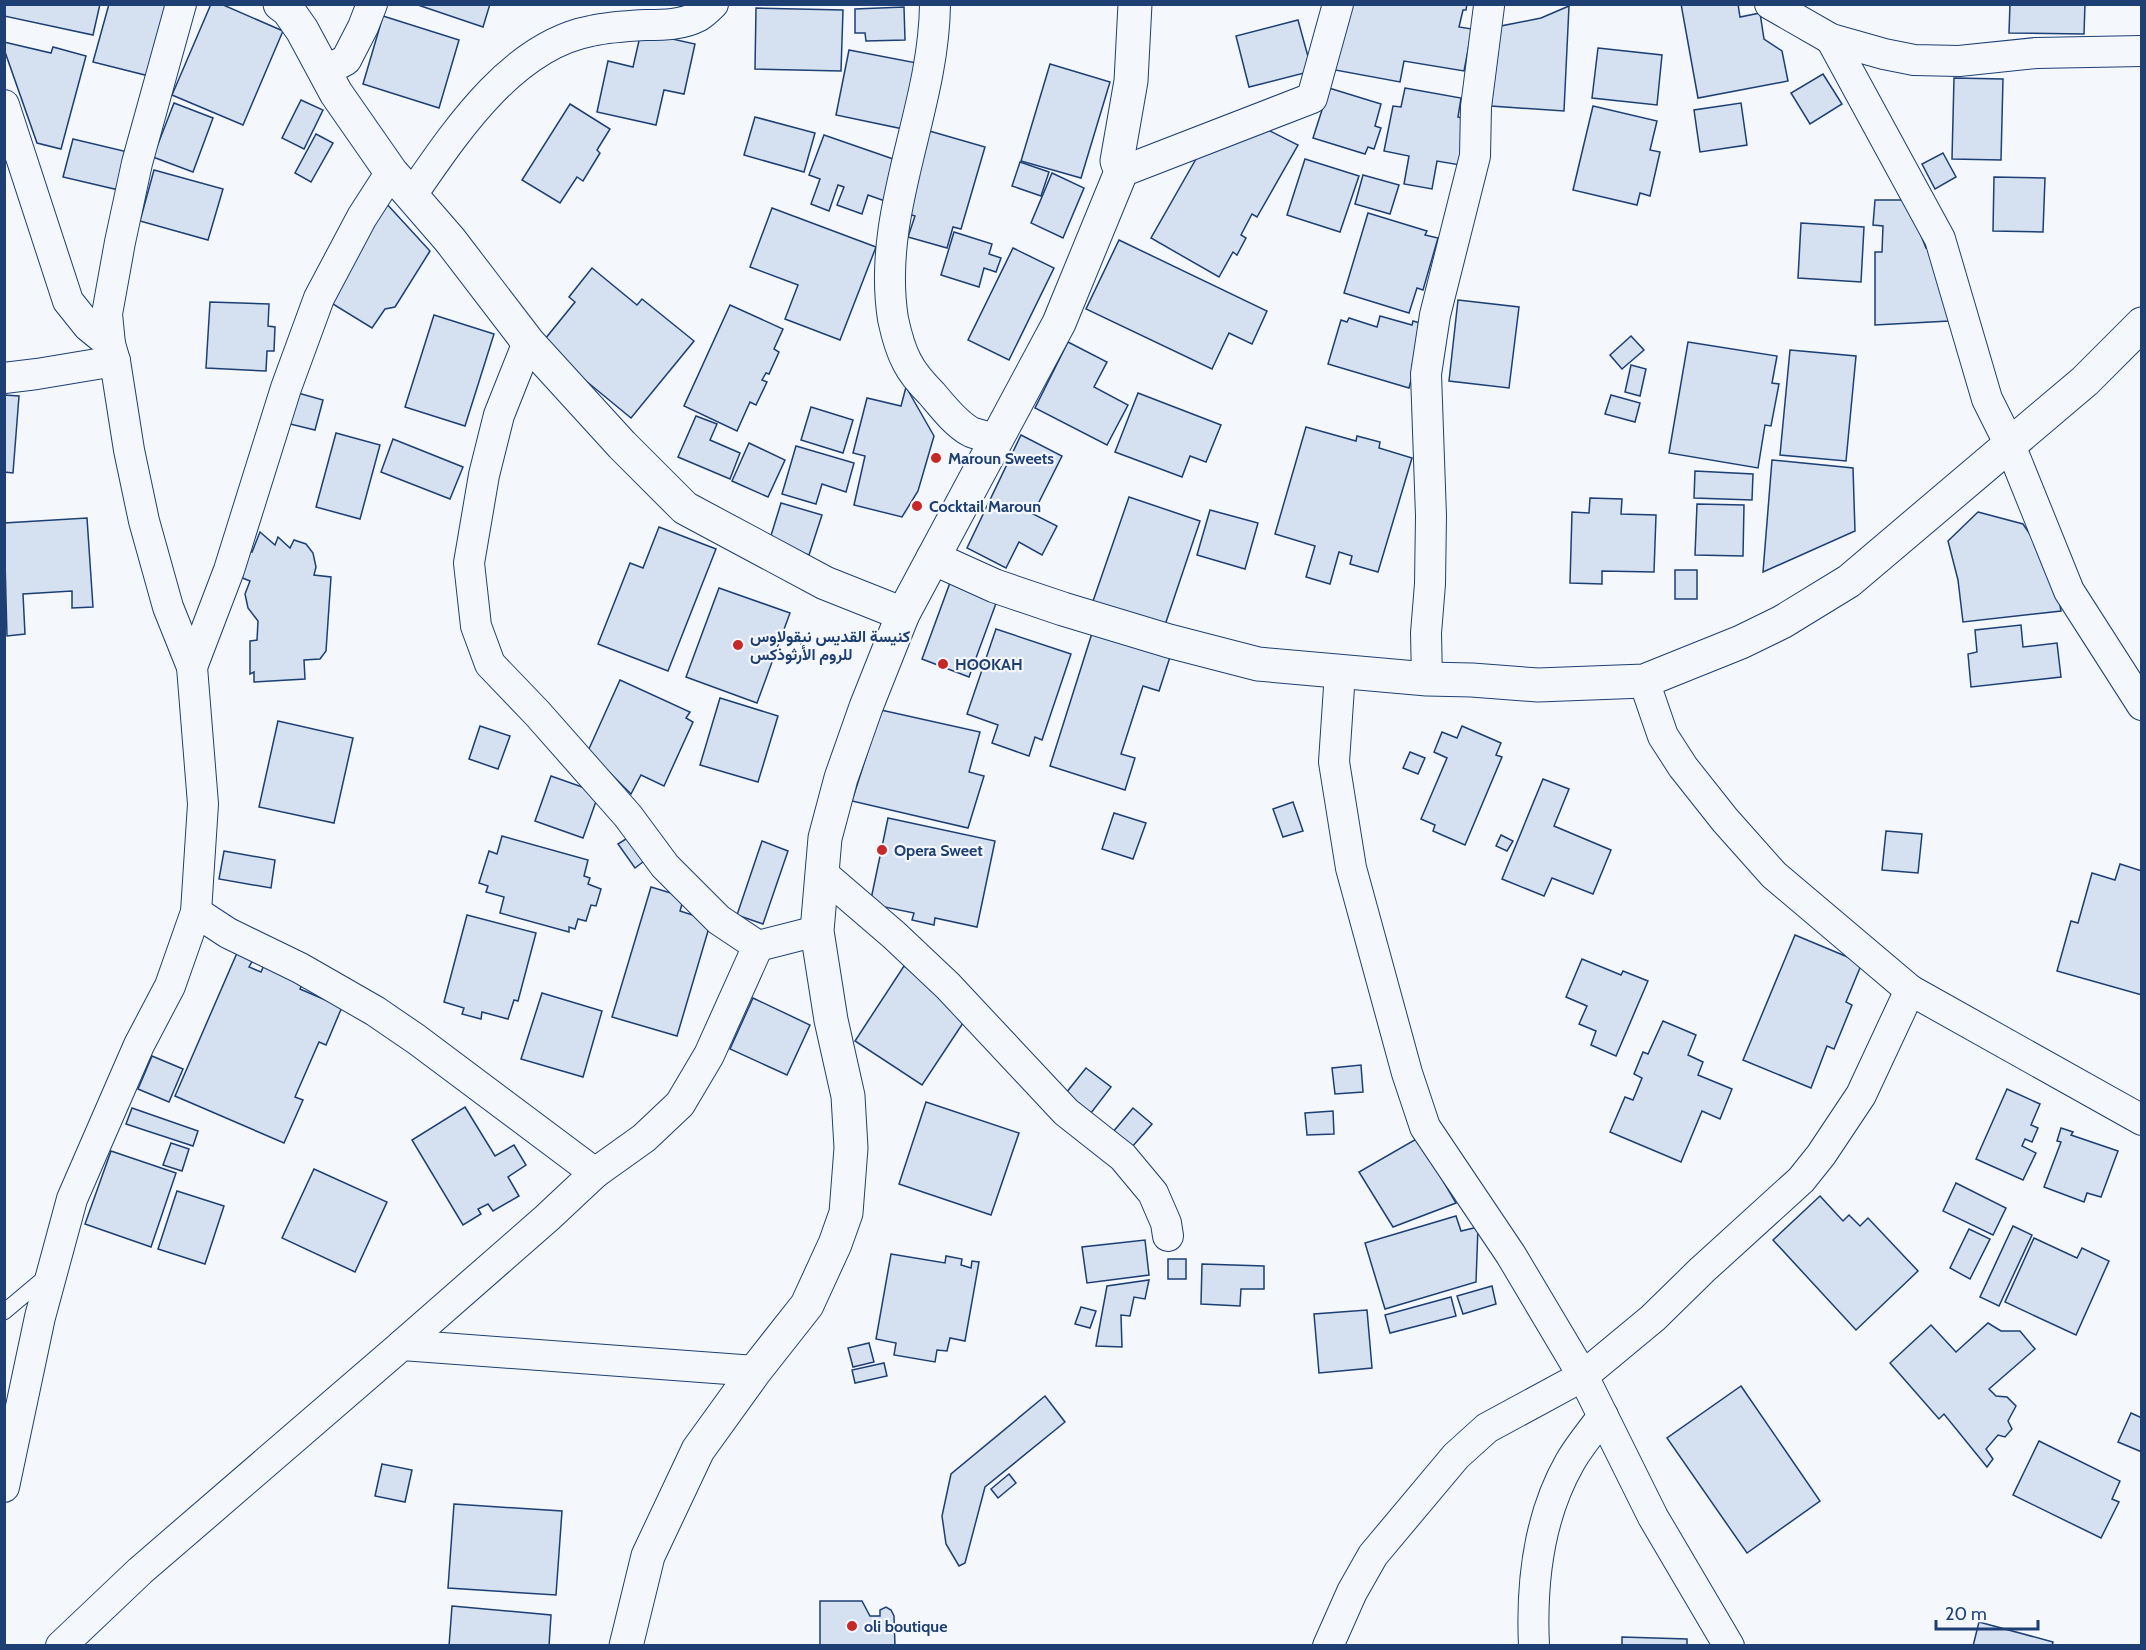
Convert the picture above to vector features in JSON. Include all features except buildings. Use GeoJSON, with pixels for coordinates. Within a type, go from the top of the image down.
{"type":"FeatureCollection","features":[{"type":"Feature","properties":{"kind":"street"},"geometry":{"type":"LineString","coordinates":[[4,1487],[51,1273],[72,1199],[139,1044],[170,986],[196,912],[203,804],[192,667],[168,607],[144,521],[129,450],[107,314],[137,163],[181,4]]}},
{"type":"Feature","properties":{"kind":"street"},"geometry":{"type":"LineString","coordinates":[[280,4],[288,10],[302,30],[336,93],[400,184],[450,240],[528,342],[622,445],[685,508],[825,583],[903,614]]}},
{"type":"Feature","properties":{"kind":"street"},"geometry":{"type":"LineString","coordinates":[[325,71],[346,60],[372,4]]}},
{"type":"Feature","properties":{"kind":"street"},"geometry":{"type":"LineString","coordinates":[[192,667],[229,570],[286,388],[319,298],[362,216],[448,142],[471,114],[510,75],[533,56],[563,39],[592,31],[676,24],[700,16],[714,4]]}},
{"type":"Feature","properties":{"kind":"street"},"geometry":{"type":"LineString","coordinates":[[934,4],[929,61],[900,188],[889,271],[895,331],[906,361],[924,386],[953,418],[970,431],[998,440]]}},
{"type":"Feature","properties":{"kind":"street"},"geometry":{"type":"LineString","coordinates":[[626,1646],[648,1557],[699,1450],[755,1371],[807,1305],[835,1244],[846,1213],[851,1148],[848,1096],[831,1020],[817,931],[825,838],[841,778],[903,614],[1059,323],[1121,172],[1117,161],[1131,81],[1135,4]]}},
{"type":"Feature","properties":{"kind":"street"},"geometry":{"type":"LineString","coordinates":[[1121,172],[1312,99],[1338,4]]}},
{"type":"Feature","properties":{"kind":"street"},"geometry":{"type":"LineString","coordinates":[[1770,4],[1831,39],[1914,60],[1959,61],[2036,53],[2142,51]]}},
{"type":"Feature","properties":{"kind":"street"},"geometry":{"type":"LineString","coordinates":[[1427,679],[1426,633],[1430,584],[1431,516],[1426,374],[1435,315],[1475,156],[1476,107],[1491,5]]}},
{"type":"Feature","properties":{"kind":"street"},"geometry":{"type":"LineString","coordinates":[[1831,39],[1940,239],[1987,399],[2010,445],[2069,591],[2133,695],[2142,705]]}},
{"type":"Feature","properties":{"kind":"street"},"geometry":{"type":"LineString","coordinates":[[4,105],[68,301],[112,352]]}},
{"type":"Feature","properties":{"kind":"street"},"geometry":{"type":"LineString","coordinates":[[933,558],[1014,592],[1169,641],[1257,664],[1427,679],[1538,685],[1644,681],[1772,627],[1849,581],[2085,381],[2142,324]]}},
{"type":"Feature","properties":{"kind":"street"},"geometry":{"type":"LineString","coordinates":[[528,342],[500,415],[483,475],[469,563],[476,626],[490,664],[537,713],[628,816],[665,866],[719,920],[758,946],[817,931]]}},
{"type":"Feature","properties":{"kind":"street"},"geometry":{"type":"LineString","coordinates":[[4,378],[37,374],[112,352]]}},
{"type":"Feature","properties":{"kind":"street"},"geometry":{"type":"LineString","coordinates":[[1340,672],[1334,762],[1351,868],[1407,1073],[1425,1127],[1511,1255],[1583,1376],[1653,1517],[1729,1646]]}},
{"type":"Feature","properties":{"kind":"street"},"geometry":{"type":"LineString","coordinates":[[1644,681],[1663,735],[1683,767],[1725,820],[1774,875],[1910,990],[2142,1120]]}},
{"type":"Feature","properties":{"kind":"street"},"geometry":{"type":"LineString","coordinates":[[823,874],[894,935],[948,986],[1066,1112],[1123,1157],[1153,1193],[1166,1223],[1168,1236]]}},
{"type":"Feature","properties":{"kind":"street"},"geometry":{"type":"LineString","coordinates":[[196,912],[228,933],[300,968],[375,1011],[595,1173]]}},
{"type":"Feature","properties":{"kind":"street"},"geometry":{"type":"LineString","coordinates":[[61,1646],[140,1571],[402,1345],[595,1173],[644,1138],[680,1104],[709,1055],[758,946]]}},
{"type":"Feature","properties":{"kind":"street"},"geometry":{"type":"LineString","coordinates":[[1328,1646],[1352,1592],[1373,1555],[1456,1456],[1487,1428],[1583,1376],[1653,1318],[1801,1180],[1821,1155],[1861,1095],[1910,990]]}},
{"type":"Feature","properties":{"kind":"street"},"geometry":{"type":"LineString","coordinates":[[402,1345],[755,1371]]}},
{"type":"Feature","properties":{"kind":"street"},"geometry":{"type":"LineString","coordinates":[[1534,1646],[1533,1611],[1538,1552],[1547,1513],[1571,1460],[1603,1416]]}},
{"type":"Feature","properties":{"kind":"lane"},"geometry":{"type":"LineString","coordinates":[[4,1312],[51,1273]]}},
{"type":"Feature","properties":{"kind":"place","name":"Maroun Sweets"},"geometry":{"type":"Point","coordinates":[936,458]}},
{"type":"Feature","properties":{"kind":"place","name":"Cocktail Maroun"},"geometry":{"type":"Point","coordinates":[917,506]}},
{"type":"Feature","properties":{"kind":"place","name":"كنيسة القديس نيقولاوس للروم الأرثوذكس"},"geometry":{"type":"Point","coordinates":[738,645]}},
{"type":"Feature","properties":{"kind":"place","name":"HOOKAH"},"geometry":{"type":"Point","coordinates":[943,664]}},
{"type":"Feature","properties":{"kind":"place","name":"Opera Sweet"},"geometry":{"type":"Point","coordinates":[882,850]}},
{"type":"Feature","properties":{"kind":"place","name":"oli boutique"},"geometry":{"type":"Point","coordinates":[852,1626]}}]}
